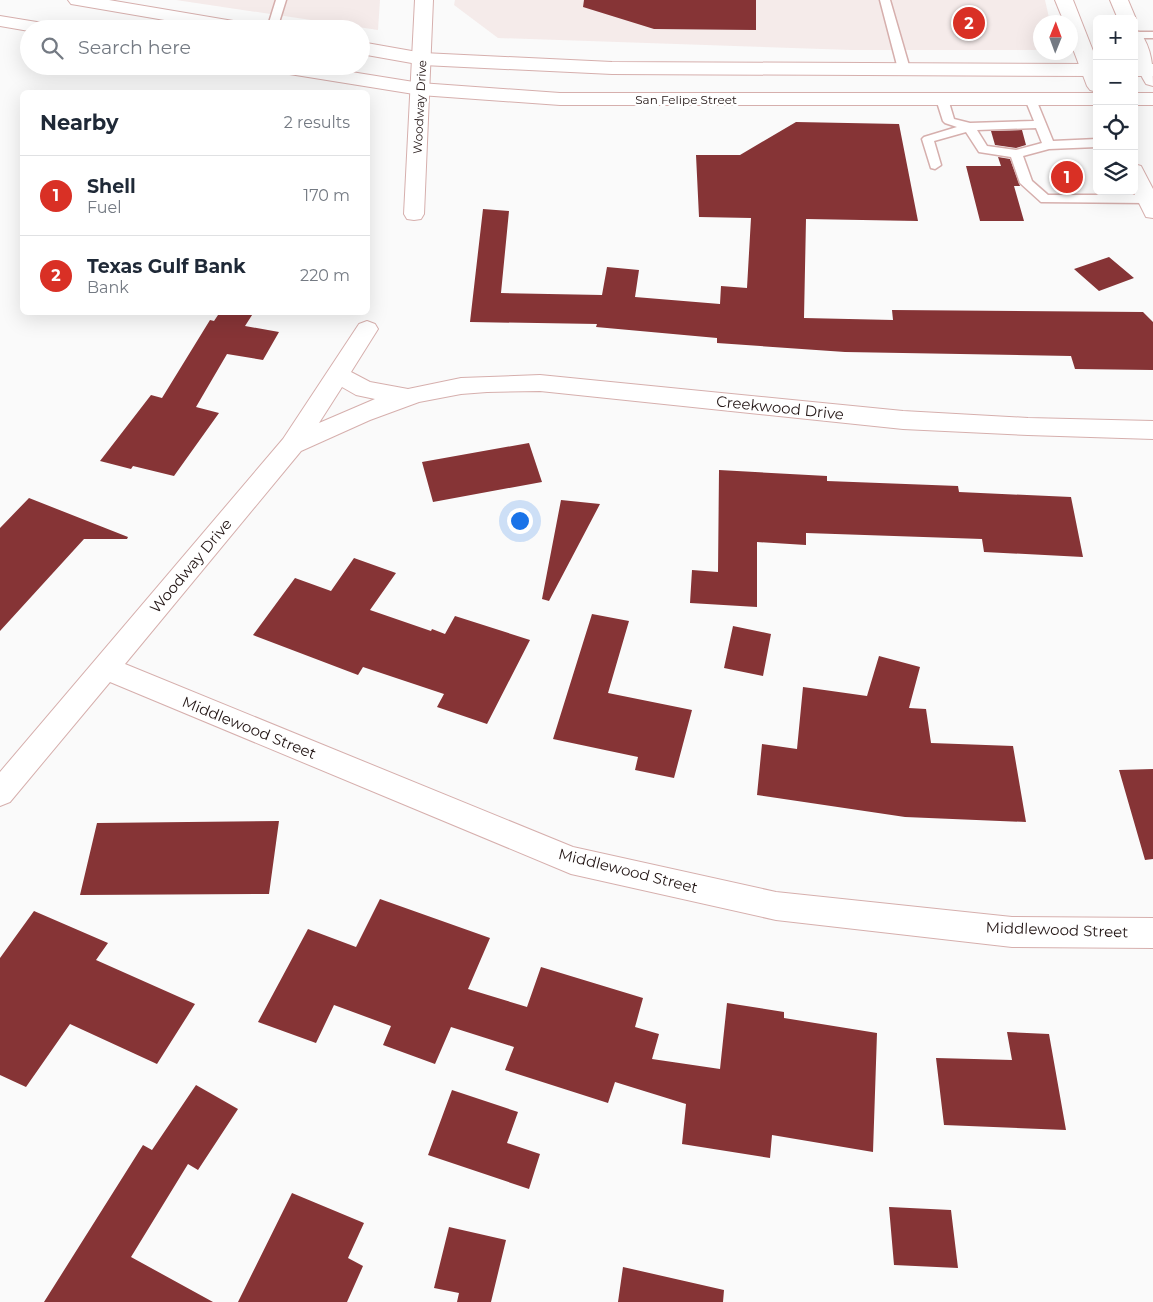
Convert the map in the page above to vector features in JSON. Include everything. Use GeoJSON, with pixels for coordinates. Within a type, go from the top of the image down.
{"type":"FeatureCollection","features":[{"type":"Feature","properties":{"kind":"street"},"geometry":{"type":"LineString","coordinates":[[77,0],[197,20]]}},
{"type":"Feature","properties":{"kind":"street","name":"Woodway Drive"},"geometry":{"type":"LineString","coordinates":[[414,214],[423,58],[424,0]]}},
{"type":"Feature","properties":{"kind":"street"},"geometry":{"type":"LineString","coordinates":[[1064,0],[1093,72]]}},
{"type":"Feature","properties":{"kind":"street"},"geometry":{"type":"LineString","coordinates":[[1120,0],[1126,15]]}},
{"type":"Feature","properties":{"kind":"street"},"geometry":{"type":"LineString","coordinates":[[0,21],[20,24]]}},
{"type":"Feature","properties":{"kind":"street"},"geometry":{"type":"LineString","coordinates":[[1138,47],[1147,73]]}},
{"type":"Feature","properties":{"kind":"street"},"geometry":{"type":"LineString","coordinates":[[370,49],[423,58],[612,68],[904,69],[1093,75]]}},
{"type":"Feature","properties":{"kind":"street","name":"San Felipe Street"},"geometry":{"type":"LineString","coordinates":[[333,75],[420,89],[560,99],[1093,99]]}},
{"type":"Feature","properties":{"kind":"street"},"geometry":{"type":"LineString","coordinates":[[1138,99],[1153,99]]}},
{"type":"Feature","properties":{"kind":"street"},"geometry":{"type":"LineString","coordinates":[[1138,179],[1150,206]]}},
{"type":"Feature","properties":{"kind":"street","name":"Woodway Drive"},"geometry":{"type":"LineString","coordinates":[[0,793],[292,446],[367,329]]}},
{"type":"Feature","properties":{"kind":"street","name":"Creekwood Drive"},"geometry":{"type":"LineString","coordinates":[[339,375],[364,389],[410,397]]}},
{"type":"Feature","properties":{"kind":"street","name":"Creekwood Drive"},"geometry":{"type":"LineString","coordinates":[[292,446],[381,406],[434,390],[496,382],[571,385],[863,417],[1012,427],[1153,430]]}},
{"type":"Feature","properties":{"kind":"street","name":"Middlewood Street"},"geometry":{"type":"LineString","coordinates":[[105,668],[571,860],[776,906],[1012,932],[1153,932]]}},
{"type":"Feature","properties":{"kind":"lane"},"geometry":{"type":"LineString","coordinates":[[275,20],[281,0]]}},
{"type":"Feature","properties":{"kind":"lane"},"geometry":{"type":"LineString","coordinates":[[885,0],[904,69]]}},
{"type":"Feature","properties":{"kind":"lane"},"geometry":{"type":"LineString","coordinates":[[1138,35],[1153,35]]}},
{"type":"Feature","properties":{"kind":"lane"},"geometry":{"type":"LineString","coordinates":[[942,99],[949,121],[968,127],[983,149],[1016,154],[1049,144],[1093,144]]}},
{"type":"Feature","properties":{"kind":"lane"},"geometry":{"type":"LineString","coordinates":[[1031,99],[1049,144]]}},
{"type":"Feature","properties":{"kind":"lane"},"geometry":{"type":"LineString","coordinates":[[935,165],[928,139],[968,127],[1040,124]]}},
{"type":"Feature","properties":{"kind":"lane"},"geometry":{"type":"LineString","coordinates":[[1016,154],[1026,183],[1045,199],[1150,206]]}},
{"type":"Feature","properties":{"kind":"shaded area"},"geometry":{"type":"Polygon","coordinates":[[[176,0],[380,0],[378,30],[370,29],[370,20],[311,20],[176,0]]]}},
{"type":"Feature","properties":{"kind":"shaded area"},"geometry":{"type":"Polygon","coordinates":[[[455,0],[1045,0],[1048,15],[1033,15],[1033,50],[852,50],[498,38],[454,5],[455,0]]]}},
{"type":"Feature","properties":{"kind":"building"},"geometry":{"type":"Polygon","coordinates":[[[584,0],[756,0],[756,30],[654,29],[583,7],[584,0]]]}},
{"type":"Feature","properties":{"kind":"building"},"geometry":{"type":"Polygon","coordinates":[[[796,122],[899,124],[918,221],[806,219],[804,318],[893,320],[892,310],[1143,312],[1153,322],[1153,370],[1075,369],[1071,356],[845,352],[717,343],[717,338],[596,327],[597,324],[470,322],[483,209],[509,211],[501,293],[602,295],[607,267],[639,270],[635,297],[720,304],[721,286],[747,288],[751,218],[699,217],[696,155],[740,155],[796,122]]]}},
{"type":"Feature","properties":{"kind":"building"},"geometry":{"type":"Polygon","coordinates":[[[1022,130],[1026,145],[1016,148],[995,145],[991,131],[1022,130]]]}},
{"type":"Feature","properties":{"kind":"building"},"geometry":{"type":"Polygon","coordinates":[[[998,157],[1010,159],[1020,186],[1014,186],[1024,221],[980,221],[966,166],[1001,166],[998,157]]]}},
{"type":"Feature","properties":{"kind":"building"},"geometry":{"type":"Polygon","coordinates":[[[1109,257],[1134,278],[1099,291],[1074,269],[1109,257]]]}},
{"type":"Feature","properties":{"kind":"building"},"geometry":{"type":"Polygon","coordinates":[[[218,315],[252,315],[245,326],[279,332],[263,360],[227,354],[196,407],[219,413],[174,476],[133,466],[131,469],[100,461],[151,395],[162,398],[210,320],[214,321],[218,315]]]}},
{"type":"Feature","properties":{"kind":"building"},"geometry":{"type":"Polygon","coordinates":[[[529,443],[542,482],[433,502],[422,462],[529,443]]]}},
{"type":"Feature","properties":{"kind":"building"},"geometry":{"type":"Polygon","coordinates":[[[719,470],[827,476],[827,481],[958,486],[959,492],[1071,497],[1083,557],[984,552],[982,539],[806,533],[806,545],[757,542],[757,607],[690,603],[692,570],[718,572],[719,470]]]}},
{"type":"Feature","properties":{"kind":"building"},"geometry":{"type":"Polygon","coordinates":[[[29,498],[128,537],[127,539],[84,539],[0,631],[0,528],[29,498]]]}},
{"type":"Feature","properties":{"kind":"building"},"geometry":{"type":"Polygon","coordinates":[[[561,500],[600,504],[549,601],[542,599],[561,500]]]}},
{"type":"Feature","properties":{"kind":"building"},"geometry":{"type":"Polygon","coordinates":[[[354,558],[396,573],[370,610],[445,634],[455,616],[530,640],[487,724],[437,707],[444,694],[363,667],[358,675],[253,635],[295,578],[331,591],[354,558]]]}},
{"type":"Feature","properties":{"kind":"building"},"geometry":{"type":"Polygon","coordinates":[[[592,614],[629,621],[608,693],[692,710],[674,778],[635,770],[638,757],[553,739],[592,614]]]}},
{"type":"Feature","properties":{"kind":"building"},"geometry":{"type":"Polygon","coordinates":[[[733,626],[771,634],[763,676],[724,668],[733,626]]]}},
{"type":"Feature","properties":{"kind":"building"},"geometry":{"type":"Polygon","coordinates":[[[879,656],[920,667],[909,708],[926,709],[931,743],[1013,746],[1026,822],[905,817],[757,795],[762,744],[797,749],[803,687],[867,696],[879,656]]]}},
{"type":"Feature","properties":{"kind":"building"},"geometry":{"type":"Polygon","coordinates":[[[1153,769],[1153,859],[1145,860],[1119,770],[1153,769]]]}},
{"type":"Feature","properties":{"kind":"building"},"geometry":{"type":"Polygon","coordinates":[[[279,821],[269,894],[80,895],[97,823],[279,821]]]}},
{"type":"Feature","properties":{"kind":"building"},"geometry":{"type":"Polygon","coordinates":[[[380,899],[490,938],[468,989],[527,1007],[541,967],[643,998],[635,1027],[659,1034],[652,1059],[720,1069],[727,1003],[784,1012],[784,1018],[877,1033],[873,1152],[772,1135],[770,1158],[682,1144],[686,1104],[615,1082],[608,1103],[505,1070],[514,1047],[451,1027],[435,1064],[383,1045],[391,1026],[334,1005],[316,1043],[258,1022],[308,929],[356,947],[380,899]]]}},
{"type":"Feature","properties":{"kind":"building"},"geometry":{"type":"Polygon","coordinates":[[[34,911],[108,943],[96,960],[195,1004],[157,1064],[70,1024],[26,1087],[0,1075],[0,958],[34,911]]]}},
{"type":"Feature","properties":{"kind":"building"},"geometry":{"type":"Polygon","coordinates":[[[1007,1032],[1049,1034],[1066,1130],[944,1125],[936,1058],[1012,1060],[1007,1032]]]}},
{"type":"Feature","properties":{"kind":"building"},"geometry":{"type":"Polygon","coordinates":[[[196,1085],[238,1109],[198,1170],[188,1164],[131,1257],[213,1302],[44,1302],[143,1145],[152,1150],[196,1085]]]}},
{"type":"Feature","properties":{"kind":"building"},"geometry":{"type":"Polygon","coordinates":[[[452,1090],[518,1112],[507,1143],[540,1154],[529,1189],[428,1155],[452,1090]]]}},
{"type":"Feature","properties":{"kind":"building"},"geometry":{"type":"Polygon","coordinates":[[[292,1193],[364,1223],[348,1258],[363,1266],[347,1302],[238,1302],[292,1193]]]}},
{"type":"Feature","properties":{"kind":"building"},"geometry":{"type":"Polygon","coordinates":[[[889,1207],[951,1210],[958,1268],[894,1265],[889,1207]]]}},
{"type":"Feature","properties":{"kind":"building"},"geometry":{"type":"Polygon","coordinates":[[[449,1227],[506,1240],[491,1302],[457,1302],[459,1293],[434,1288],[449,1227]]]}},
{"type":"Feature","properties":{"kind":"building"},"geometry":{"type":"Polygon","coordinates":[[[623,1267],[724,1290],[723,1302],[618,1302],[623,1267]]]}},
{"type":"Feature","properties":{"kind":"place","name":"Texas Gulf Bank"},"geometry":{"type":"Point","coordinates":[969,23]}},
{"type":"Feature","properties":{"kind":"place","name":"Shell"},"geometry":{"type":"Point","coordinates":[1067,177]}}]}
